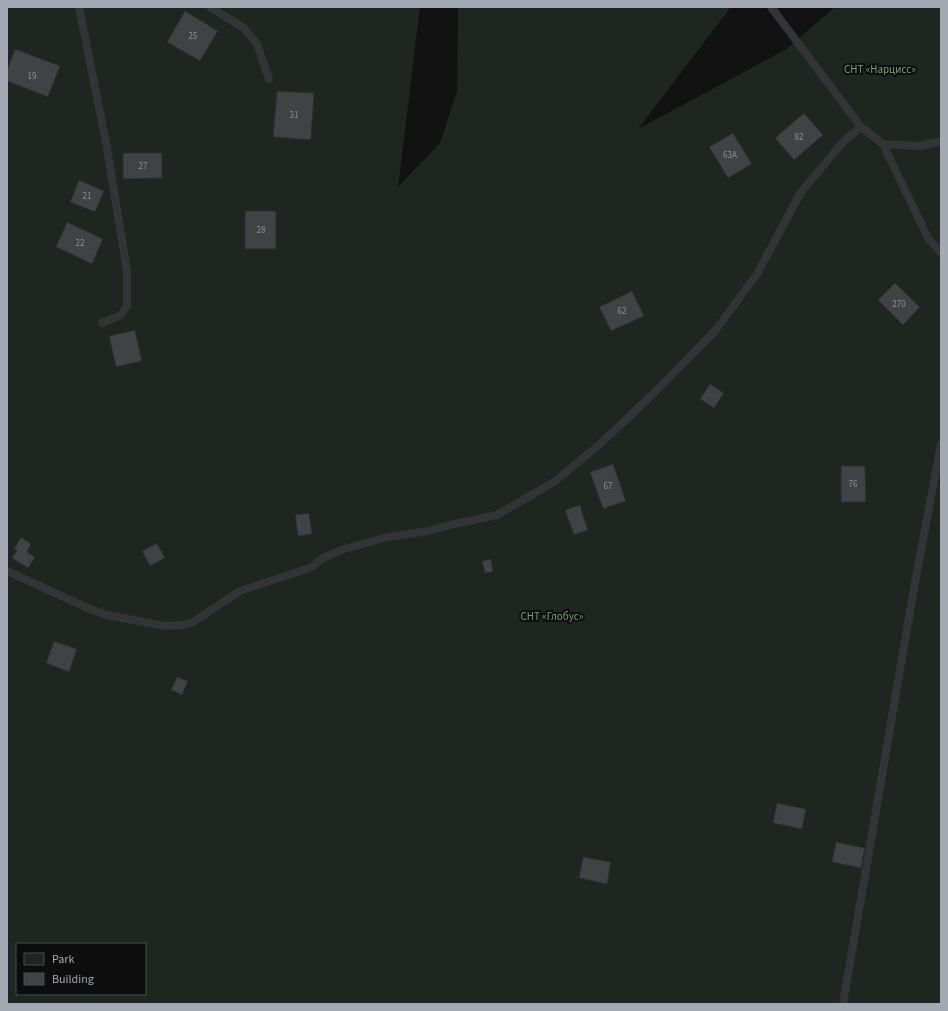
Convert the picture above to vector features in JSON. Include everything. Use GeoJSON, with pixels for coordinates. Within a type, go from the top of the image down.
{"type":"FeatureCollection","features":[{"type":"Feature","properties":{"kind":"lane"},"geometry":{"type":"LineString","coordinates":[[79,7],[107,148],[127,271],[127,306],[121,315],[102,322]]}},
{"type":"Feature","properties":{"kind":"lane"},"geometry":{"type":"LineString","coordinates":[[210,7],[244,28],[257,44],[269,79]]}},
{"type":"Feature","properties":{"kind":"lane"},"geometry":{"type":"LineString","coordinates":[[772,7],[861,127],[883,144],[928,238],[941,253]]}},
{"type":"Feature","properties":{"kind":"lane"},"geometry":{"type":"LineString","coordinates":[[7,571],[77,604],[107,615],[165,626],[182,626],[193,622],[240,591],[310,568],[323,558],[344,549],[388,536],[429,531],[497,515],[554,482],[599,445],[715,331],[757,274],[801,192],[844,141],[861,127]]}},
{"type":"Feature","properties":{"kind":"lane"},"geometry":{"type":"LineString","coordinates":[[883,144],[920,146],[941,141]]}},
{"type":"Feature","properties":{"kind":"lane"},"geometry":{"type":"LineString","coordinates":[[843,1004],[912,596],[941,444]]}},
{"type":"Feature","properties":{"kind":"green space","name":"СНТ «Глобус»"},"geometry":{"type":"Polygon","coordinates":[[[7,7],[420,7],[398,187],[440,143],[457,91],[458,7],[731,7],[638,129],[785,50],[835,7],[941,7],[941,1004],[7,1004],[7,7]]]}},
{"type":"Feature","properties":{"kind":"building"},"geometry":{"type":"Polygon","coordinates":[[[185,11],[218,31],[200,61],[167,42],[185,11]]]}},
{"type":"Feature","properties":{"kind":"building"},"geometry":{"type":"Polygon","coordinates":[[[15,49],[60,66],[48,97],[7,81],[7,70],[15,49]]]}},
{"type":"Feature","properties":{"kind":"building"},"geometry":{"type":"Polygon","coordinates":[[[277,91],[314,93],[311,140],[273,137],[277,91]]]}},
{"type":"Feature","properties":{"kind":"building"},"geometry":{"type":"Polygon","coordinates":[[[804,113],[823,135],[794,160],[775,138],[804,113]]]}},
{"type":"Feature","properties":{"kind":"building"},"geometry":{"type":"Polygon","coordinates":[[[733,133],[752,164],[728,178],[709,147],[733,133]]]}},
{"type":"Feature","properties":{"kind":"building"},"geometry":{"type":"Polygon","coordinates":[[[123,153],[162,153],[162,178],[123,179],[123,153]]]}},
{"type":"Feature","properties":{"kind":"building"},"geometry":{"type":"Polygon","coordinates":[[[79,180],[104,191],[95,212],[70,202],[79,180]]]}},
{"type":"Feature","properties":{"kind":"building"},"geometry":{"type":"Polygon","coordinates":[[[245,211],[276,211],[276,249],[245,249],[245,211]]]}},
{"type":"Feature","properties":{"kind":"building"},"geometry":{"type":"Polygon","coordinates":[[[67,222],[103,239],[92,264],[56,247],[67,222]]]}},
{"type":"Feature","properties":{"kind":"building"},"geometry":{"type":"Polygon","coordinates":[[[895,283],[920,307],[903,325],[878,300],[895,283]]]}},
{"type":"Feature","properties":{"kind":"building"},"geometry":{"type":"Polygon","coordinates":[[[632,291],[644,316],[611,331],[599,307],[632,291]]]}},
{"type":"Feature","properties":{"kind":"building"},"geometry":{"type":"Polygon","coordinates":[[[135,330],[142,361],[116,367],[109,336],[135,330]]]}},
{"type":"Feature","properties":{"kind":"building"},"geometry":{"type":"Polygon","coordinates":[[[710,384],[724,393],[714,408],[700,399],[710,384]]]}},
{"type":"Feature","properties":{"kind":"building"},"geometry":{"type":"Polygon","coordinates":[[[613,464],[626,501],[603,509],[590,472],[613,464]]]}},
{"type":"Feature","properties":{"kind":"building"},"geometry":{"type":"Polygon","coordinates":[[[841,466],[865,466],[866,502],[841,502],[841,466]]]}},
{"type":"Feature","properties":{"kind":"building"},"geometry":{"type":"Polygon","coordinates":[[[580,505],[588,530],[574,535],[565,510],[580,505]]]}},
{"type":"Feature","properties":{"kind":"building"},"geometry":{"type":"Polygon","coordinates":[[[309,513],[312,534],[298,536],[295,515],[309,513]]]}},
{"type":"Feature","properties":{"kind":"building"},"geometry":{"type":"Polygon","coordinates":[[[21,537],[31,544],[27,552],[35,557],[28,568],[12,558],[17,550],[14,549],[21,537]]]}},
{"type":"Feature","properties":{"kind":"building"},"geometry":{"type":"Polygon","coordinates":[[[157,543],[165,558],[150,566],[142,551],[157,543]]]}},
{"type":"Feature","properties":{"kind":"building"},"geometry":{"type":"Polygon","coordinates":[[[491,559],[493,572],[485,573],[482,561],[491,559]]]}},
{"type":"Feature","properties":{"kind":"building"},"geometry":{"type":"Polygon","coordinates":[[[54,641],[77,649],[69,672],[46,663],[54,641]]]}},
{"type":"Feature","properties":{"kind":"building"},"geometry":{"type":"Polygon","coordinates":[[[177,677],[188,681],[182,695],[171,690],[177,677]]]}},
{"type":"Feature","properties":{"kind":"building"},"geometry":{"type":"Polygon","coordinates":[[[777,803],[806,809],[802,829],[773,823],[777,803]]]}},
{"type":"Feature","properties":{"kind":"building"},"geometry":{"type":"Polygon","coordinates":[[[836,842],[865,848],[861,868],[832,862],[836,842]]]}},
{"type":"Feature","properties":{"kind":"building"},"geometry":{"type":"Polygon","coordinates":[[[583,857],[611,862],[607,884],[579,878],[583,857]]]}},
{"type":"Feature","properties":{"kind":"park label","name":"СНТ «Нарцисс»"},"geometry":{"type":"Point","coordinates":[880,69]}}]}
